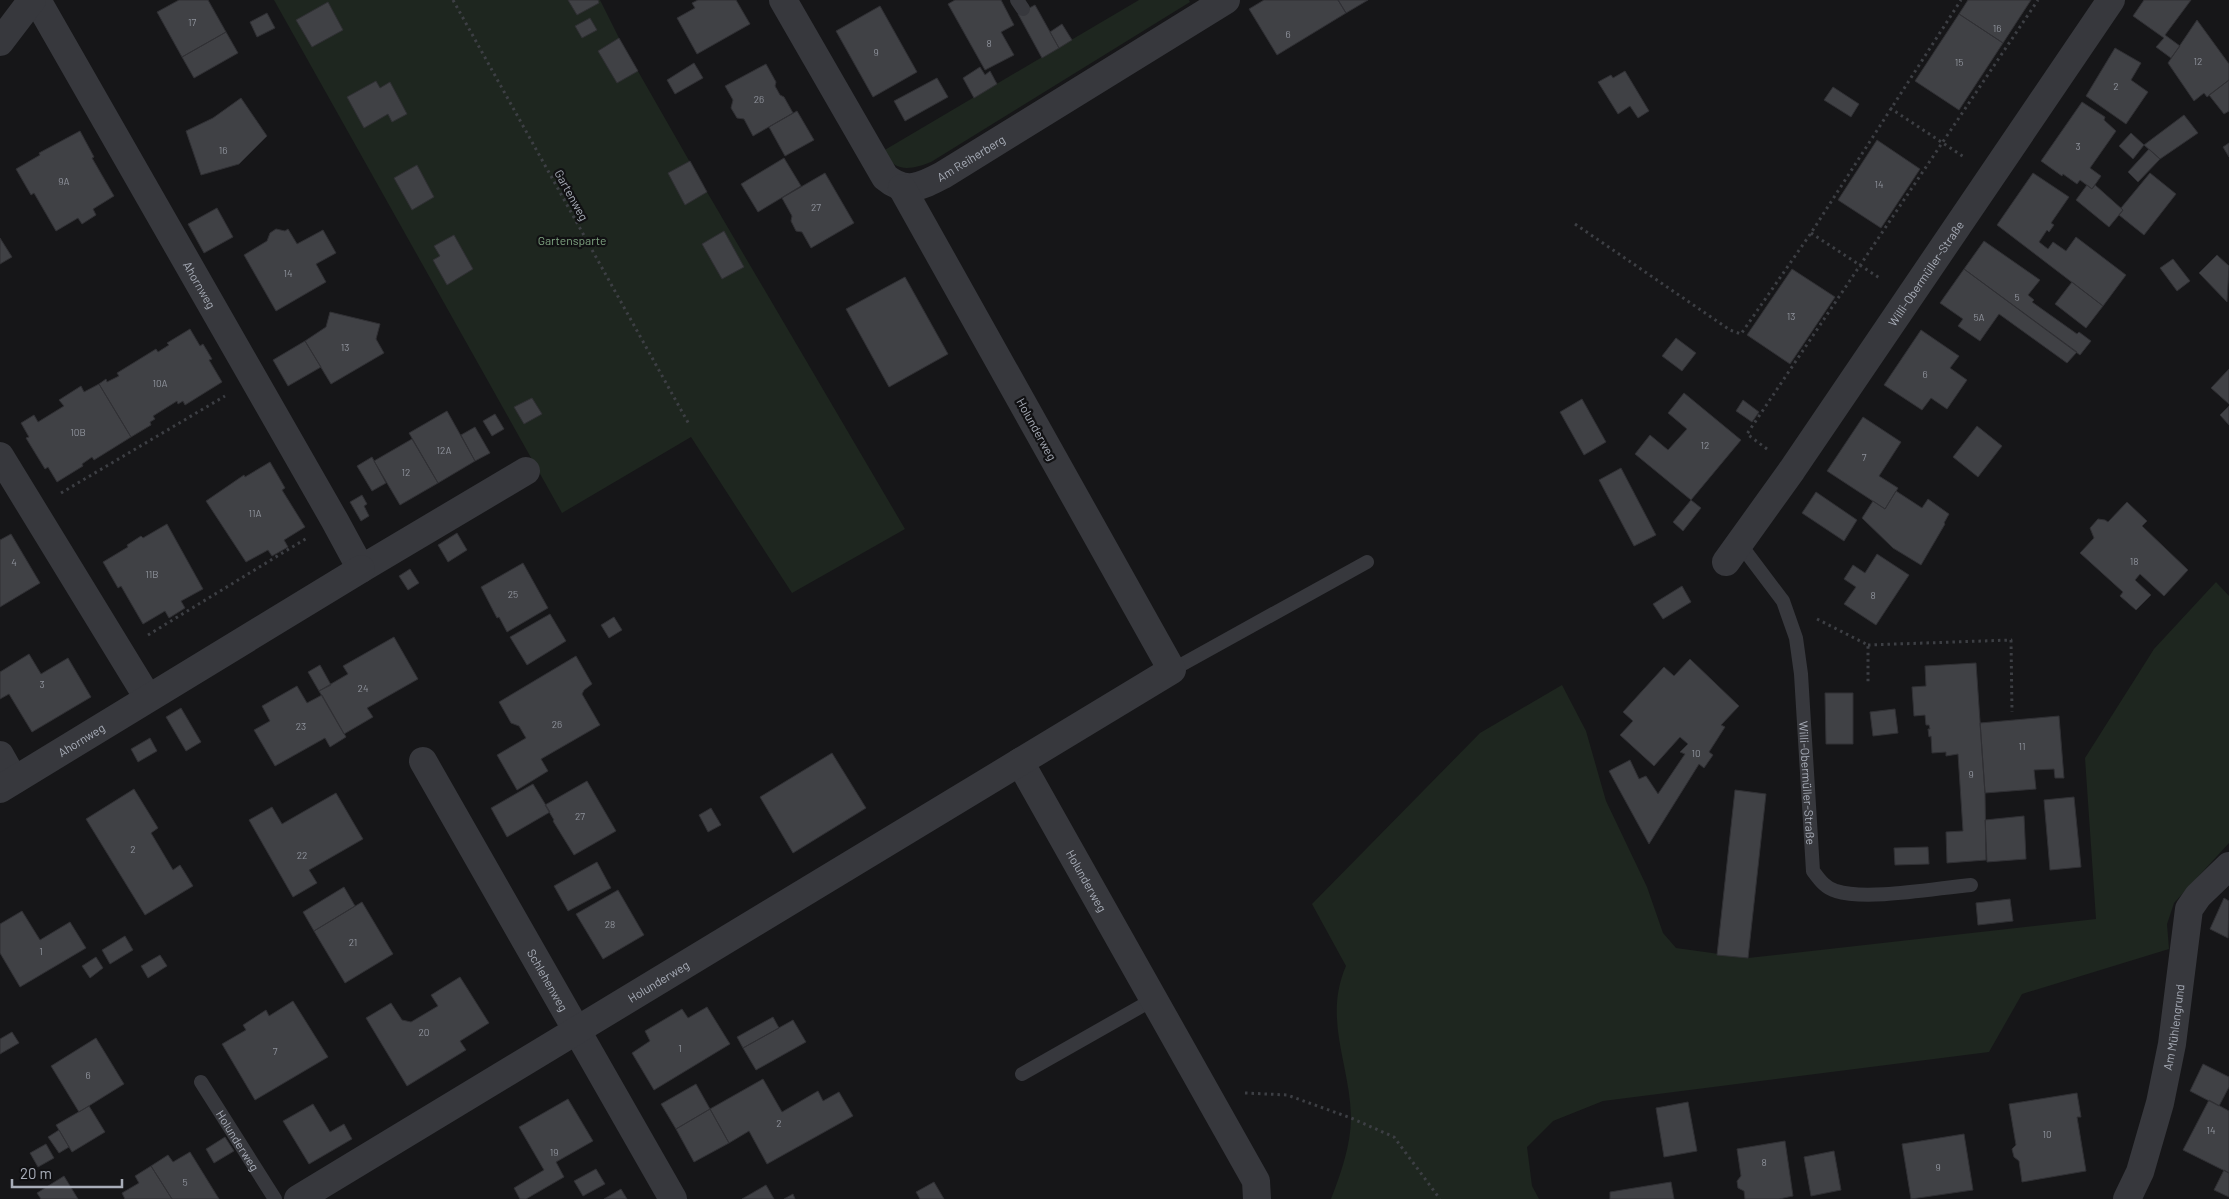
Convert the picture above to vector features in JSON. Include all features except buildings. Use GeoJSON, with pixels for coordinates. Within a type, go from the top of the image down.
{"type":"FeatureCollection","features":[{"type":"Feature","properties":{"kind":"street"},"geometry":{"type":"LineString","coordinates":[[0,42],[32,0]]}},
{"type":"Feature","properties":{"kind":"street","name":"Ahornweg"},"geometry":{"type":"LineString","coordinates":[[37,0],[336,520],[361,569]]}},
{"type":"Feature","properties":{"kind":"street"},"geometry":{"type":"LineString","coordinates":[[783,0],[885,177],[902,188]]}},
{"type":"Feature","properties":{"kind":"street","name":"Am Reiherberg"},"geometry":{"type":"LineString","coordinates":[[902,188],[915,187],[943,175],[1226,0]]}},
{"type":"Feature","properties":{"kind":"street","name":"Willi-Obermüller-Straße"},"geometry":{"type":"LineString","coordinates":[[1733,553],[1792,470],[2110,0]]}},
{"type":"Feature","properties":{"kind":"street","name":"Holunderweg"},"geometry":{"type":"LineString","coordinates":[[298,1199],[1172,670],[902,188]]}},
{"type":"Feature","properties":{"kind":"street"},"geometry":{"type":"LineString","coordinates":[[0,456],[148,698]]}},
{"type":"Feature","properties":{"kind":"street","name":"Ahornweg"},"geometry":{"type":"LineString","coordinates":[[0,756],[7,784],[526,471]]}},
{"type":"Feature","properties":{"kind":"street","name":"Schlehenweg"},"geometry":{"type":"LineString","coordinates":[[423,761],[673,1199]]}},
{"type":"Feature","properties":{"kind":"street","name":"Holunderweg"},"geometry":{"type":"LineString","coordinates":[[1020,762],[1256,1182],[1257,1199]]}},
{"type":"Feature","properties":{"kind":"street","name":"Am Mühlengrund"},"geometry":{"type":"LineString","coordinates":[[2127,1199],[2142,1163],[2160,1103],[2172,1044],[2189,909],[2198,896],[2229,866]]}},
{"type":"Feature","properties":{"kind":"lane","name":"Willi-Obermüller-Straße"},"geometry":{"type":"LineString","coordinates":[[1733,553],[1783,601],[1796,638],[1813,871],[1820,881],[1830,888],[1859,895],[1971,885]]}},
{"type":"Feature","properties":{"kind":"lane","name":"Holunderweg"},"geometry":{"type":"LineString","coordinates":[[1172,670],[1367,562]]}},
{"type":"Feature","properties":{"kind":"lane"},"geometry":{"type":"LineString","coordinates":[[1022,1074],[1154,999]]}},
{"type":"Feature","properties":{"kind":"lane","name":"Holunderweg"},"geometry":{"type":"LineString","coordinates":[[201,1082],[275,1199]]}},
{"type":"Feature","properties":{"kind":"path","name":"Gartenweg"},"geometry":{"type":"LineString","coordinates":[[453,0],[690,426]]}},
{"type":"Feature","properties":{"kind":"path"},"geometry":{"type":"LineString","coordinates":[[1574,224],[1730,330],[1742,334],[1812,233],[1890,108],[1961,0]]}},
{"type":"Feature","properties":{"kind":"path"},"geometry":{"type":"LineString","coordinates":[[1792,470],[1748,434],[2038,0]]}},
{"type":"Feature","properties":{"kind":"path"},"geometry":{"type":"LineString","coordinates":[[1890,108],[1992,175]]}},
{"type":"Feature","properties":{"kind":"path"},"geometry":{"type":"LineString","coordinates":[[1812,233],[1908,298]]}},
{"type":"Feature","properties":{"kind":"path"},"geometry":{"type":"LineString","coordinates":[[33,510],[254,379]]}},
{"type":"Feature","properties":{"kind":"path"},"geometry":{"type":"LineString","coordinates":[[120,652],[336,520]]}},
{"type":"Feature","properties":{"kind":"path"},"geometry":{"type":"LineString","coordinates":[[1783,601],[1868,645],[2011,640],[2012,712]]}},
{"type":"Feature","properties":{"kind":"path"},"geometry":{"type":"LineString","coordinates":[[1868,645],[1868,683]]}},
{"type":"Feature","properties":{"kind":"path"},"geometry":{"type":"LineString","coordinates":[[1205,1091],[1288,1095],[1368,1125],[1394,1137],[1440,1199]]}},
{"type":"Feature","properties":{"kind":"green space","name":"Gartensparte"},"geometry":{"type":"Polygon","coordinates":[[[274,0],[600,0],[619,38],[707,192],[905,529],[792,593],[691,437],[562,513],[274,0]]]}},
{"type":"Feature","properties":{"kind":"green space"},"geometry":{"type":"Polygon","coordinates":[[[1139,0],[1189,0],[1190,2],[931,162],[916,167],[904,168],[893,163],[883,151],[1139,0]]]}},
{"type":"Feature","properties":{"kind":"green space"},"geometry":{"type":"Polygon","coordinates":[[[2216,582],[2229,596],[2229,843],[2174,903],[2167,924],[2169,949],[2022,994],[1989,1052],[1603,1101],[1553,1121],[1527,1147],[1532,1186],[1539,1199],[1331,1199],[1345,1159],[1351,1127],[1350,1097],[1337,1023],[1337,1004],[1346,966],[1312,904],[1480,733],[1562,685],[1586,731],[1606,801],[1647,887],[1663,933],[1676,948],[1748,958],[2096,919],[2085,758],[2154,649],[2216,582]]]}}]}
